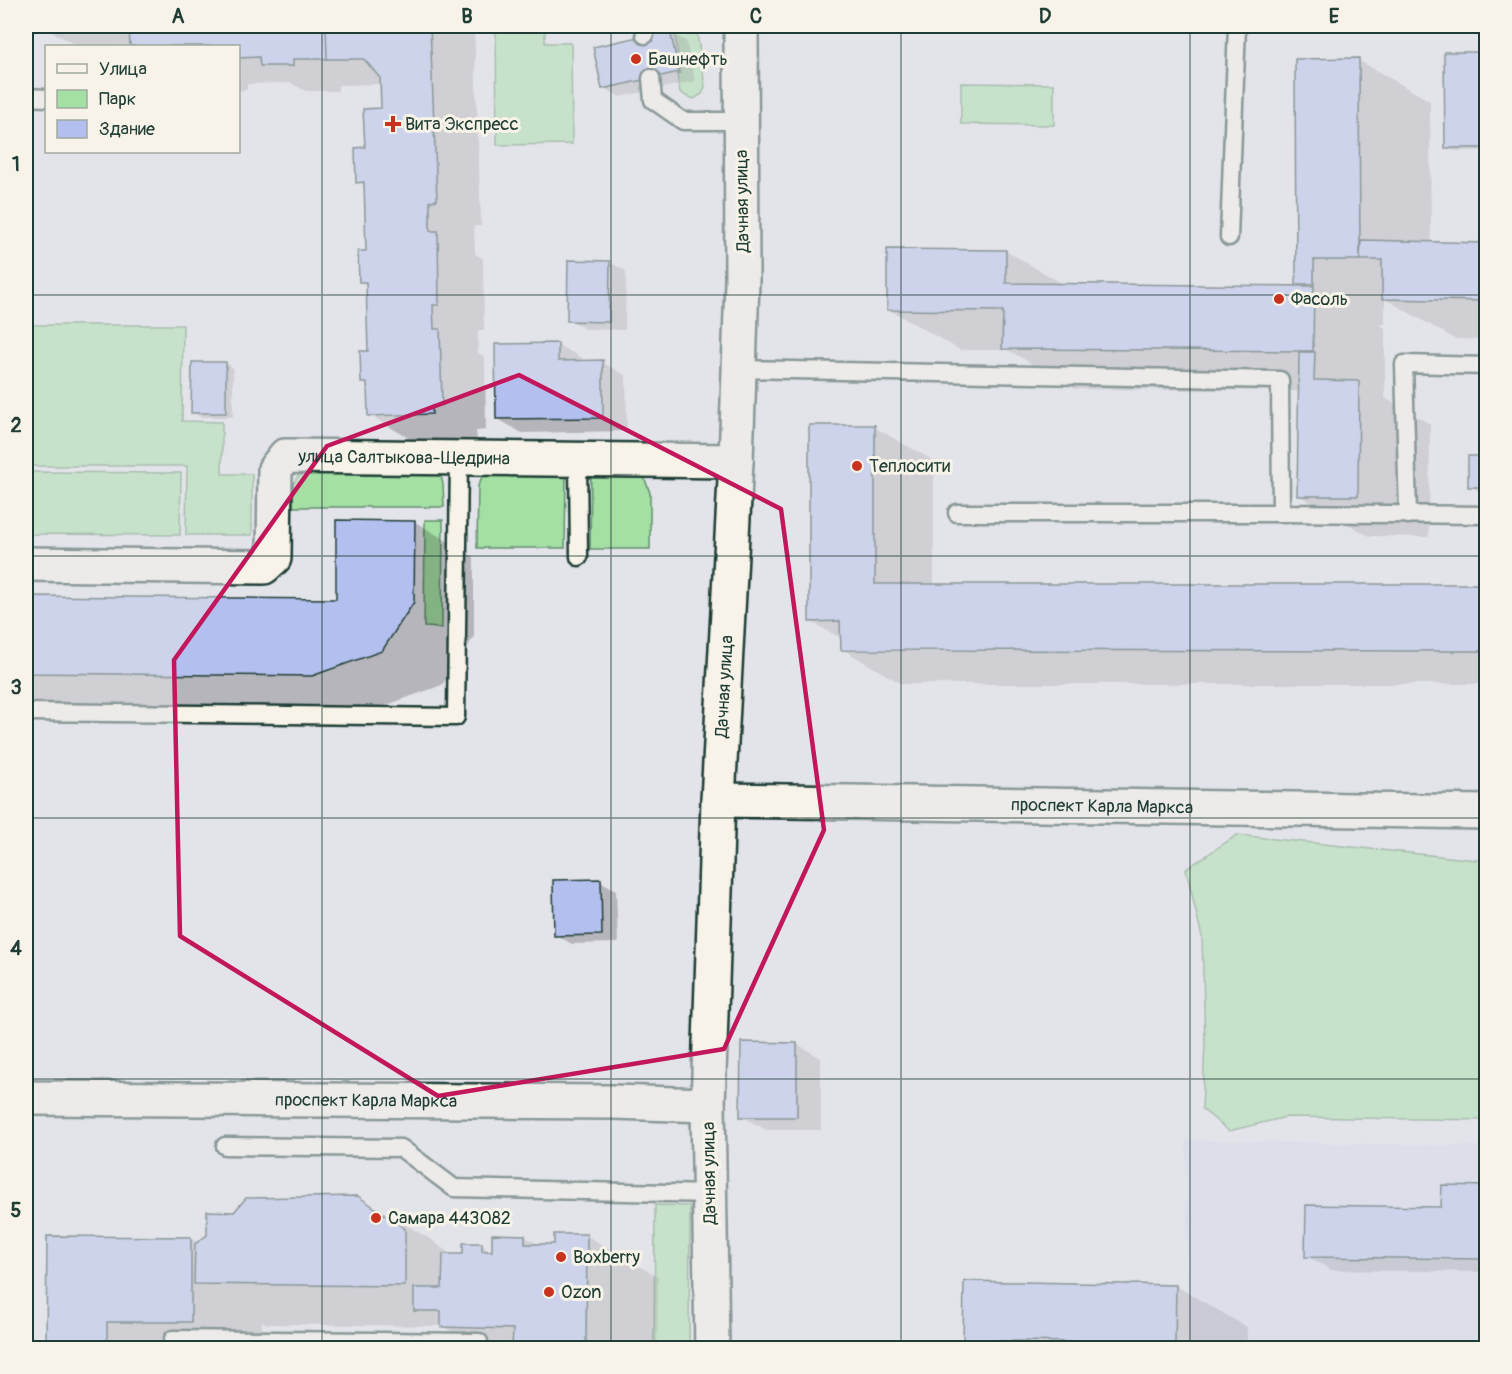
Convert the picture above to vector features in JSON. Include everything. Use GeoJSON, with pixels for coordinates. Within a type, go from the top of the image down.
{"type":"FeatureCollection","features":[{"type":"Feature","properties":{"kind":"street","name":"Дачная улица"},"geometry":{"type":"LineString","coordinates":[[712,1348],[708,1105],[718,800],[736,461],[742,281],[741,26]]}},
{"type":"Feature","properties":{"kind":"street","name":"улица Салтыкова-Щедрина"},"geometry":{"type":"LineString","coordinates":[[26,564],[264,567],[274,558],[275,469],[285,456],[736,461]]}},
{"type":"Feature","properties":{"kind":"street","name":"проспект Карла Маркса"},"geometry":{"type":"LineString","coordinates":[[718,800],[1486,812]]}},
{"type":"Feature","properties":{"kind":"street","name":"проспект Карла Маркса"},"geometry":{"type":"LineString","coordinates":[[26,1098],[708,1105]]}},
{"type":"Feature","properties":{"kind":"lane"},"geometry":{"type":"LineString","coordinates":[[1229,237],[1237,26]]}},
{"type":"Feature","properties":{"kind":"lane"},"geometry":{"type":"LineString","coordinates":[[651,78],[653,100],[683,121],[740,121]]}},
{"type":"Feature","properties":{"kind":"lane"},"geometry":{"type":"LineString","coordinates":[[26,97],[45,98]]}},
{"type":"Feature","properties":{"kind":"lane"},"geometry":{"type":"LineString","coordinates":[[1408,515],[1404,364],[1486,366]]}},
{"type":"Feature","properties":{"kind":"lane"},"geometry":{"type":"LineString","coordinates":[[739,369],[1280,380],[1281,513]]}},
{"type":"Feature","properties":{"kind":"lane"},"geometry":{"type":"LineString","coordinates":[[26,712],[456,717],[459,457]]}},
{"type":"Feature","properties":{"kind":"lane"},"geometry":{"type":"LineString","coordinates":[[578,458],[579,557]]}},
{"type":"Feature","properties":{"kind":"lane"},"geometry":{"type":"LineString","coordinates":[[957,513],[1486,515]]}},
{"type":"Feature","properties":{"kind":"lane"},"geometry":{"type":"LineString","coordinates":[[225,1146],[401,1148],[454,1188],[710,1194]]}},
{"type":"Feature","properties":{"kind":"lane"},"geometry":{"type":"LineString","coordinates":[[173,1348],[173,1339],[479,1342],[479,1348]]}},
{"type":"Feature","properties":{"kind":"highlighted area"},"geometry":{"type":"Polygon","coordinates":[[[519,375],[781,509],[824,830],[724,1049],[438,1096],[180,936],[174,660],[327,446],[519,375]]]}},
{"type":"Feature","properties":{"kind":"shaded area"},"geometry":{"type":"Polygon","coordinates":[[[1186,1140],[1486,1146],[1486,1348],[1188,1348],[1186,1140]]]}},
{"type":"Feature","properties":{"kind":"green space"},"geometry":{"type":"Polygon","coordinates":[[[496,26],[545,26],[545,43],[571,43],[572,144],[497,145],[496,26]]]}},
{"type":"Feature","properties":{"kind":"green space"},"geometry":{"type":"Polygon","coordinates":[[[674,26],[696,26],[705,87],[702,94],[694,99],[680,92],[674,26]]]}},
{"type":"Feature","properties":{"kind":"green space"},"geometry":{"type":"Polygon","coordinates":[[[961,83],[1054,84],[1054,125],[961,124],[961,83]]]}},
{"type":"Feature","properties":{"kind":"green space"},"geometry":{"type":"Polygon","coordinates":[[[28,325],[183,325],[182,421],[222,422],[222,474],[252,474],[252,535],[186,535],[187,466],[26,466],[28,325]]]}},
{"type":"Feature","properties":{"kind":"green space"},"geometry":{"type":"Polygon","coordinates":[[[566,470],[565,548],[477,548],[478,486],[484,473],[566,470]]]}},
{"type":"Feature","properties":{"kind":"green space"},"geometry":{"type":"Polygon","coordinates":[[[591,470],[625,470],[644,477],[650,493],[650,549],[590,549],[591,470]]]}},
{"type":"Feature","properties":{"kind":"green space"},"geometry":{"type":"Polygon","coordinates":[[[26,472],[181,473],[180,535],[26,534],[26,472]]]}},
{"type":"Feature","properties":{"kind":"green space"},"geometry":{"type":"Polygon","coordinates":[[[307,473],[430,473],[441,476],[444,507],[293,507],[293,485],[298,476],[307,473]]]}},
{"type":"Feature","properties":{"kind":"green space"},"geometry":{"type":"Polygon","coordinates":[[[425,520],[443,520],[442,628],[424,627],[425,520]]]}},
{"type":"Feature","properties":{"kind":"green space"},"geometry":{"type":"Polygon","coordinates":[[[1237,835],[1486,861],[1486,1120],[1286,1117],[1229,1131],[1202,1109],[1205,1044],[1202,937],[1186,869],[1237,835]]]}},
{"type":"Feature","properties":{"kind":"green space"},"geometry":{"type":"Polygon","coordinates":[[[655,1205],[690,1206],[689,1348],[654,1348],[655,1205]]]}},
{"type":"Feature","properties":{"kind":"building"},"geometry":{"type":"Polygon","coordinates":[[[46,26],[326,26],[327,59],[293,59],[293,66],[260,66],[259,57],[240,58],[240,45],[130,45],[129,28],[46,30],[46,26]]]}},
{"type":"Feature","properties":{"kind":"building"},"geometry":{"type":"Polygon","coordinates":[[[326,26],[430,26],[437,200],[430,201],[430,231],[438,231],[439,305],[433,305],[434,329],[440,329],[442,405],[432,406],[432,414],[368,416],[367,383],[361,383],[360,351],[368,351],[366,282],[359,282],[358,251],[366,251],[364,182],[356,183],[355,148],[365,147],[363,109],[381,108],[380,78],[364,59],[327,59],[326,26]]]}},
{"type":"Feature","properties":{"kind":"building"},"geometry":{"type":"Polygon","coordinates":[[[670,30],[679,72],[602,89],[593,47],[670,30]]]}},
{"type":"Feature","properties":{"kind":"building"},"geometry":{"type":"Polygon","coordinates":[[[1444,52],[1486,52],[1486,148],[1445,148],[1444,52]]]}},
{"type":"Feature","properties":{"kind":"building"},"geometry":{"type":"Polygon","coordinates":[[[1359,58],[1360,260],[1314,260],[1314,284],[1296,284],[1295,59],[1359,58]]]}},
{"type":"Feature","properties":{"kind":"building"},"geometry":{"type":"Polygon","coordinates":[[[1361,240],[1486,243],[1486,301],[1382,299],[1382,260],[1360,260],[1361,240]]]}},
{"type":"Feature","properties":{"kind":"building"},"geometry":{"type":"Polygon","coordinates":[[[887,249],[1006,250],[1006,283],[1314,286],[1313,351],[1002,349],[1003,311],[887,310],[887,249]]]}},
{"type":"Feature","properties":{"kind":"building"},"geometry":{"type":"Polygon","coordinates":[[[568,260],[610,261],[609,322],[567,321],[568,260]]]}},
{"type":"Feature","properties":{"kind":"building"},"geometry":{"type":"Polygon","coordinates":[[[558,343],[558,361],[603,360],[603,418],[496,419],[495,344],[558,343]]]}},
{"type":"Feature","properties":{"kind":"building"},"geometry":{"type":"Polygon","coordinates":[[[1299,352],[1315,352],[1314,380],[1359,381],[1358,496],[1297,496],[1299,352]]]}},
{"type":"Feature","properties":{"kind":"building"},"geometry":{"type":"Polygon","coordinates":[[[192,362],[226,362],[226,413],[191,413],[192,362]]]}},
{"type":"Feature","properties":{"kind":"building"},"geometry":{"type":"Polygon","coordinates":[[[809,425],[875,425],[875,584],[1486,584],[1486,651],[841,650],[840,621],[809,622],[809,425]]]}},
{"type":"Feature","properties":{"kind":"building"},"geometry":{"type":"Polygon","coordinates":[[[1468,456],[1486,456],[1486,487],[1468,487],[1468,456]]]}},
{"type":"Feature","properties":{"kind":"building"},"geometry":{"type":"Polygon","coordinates":[[[336,520],[415,521],[414,602],[382,651],[312,676],[26,673],[26,596],[336,599],[336,520]]]}},
{"type":"Feature","properties":{"kind":"building"},"geometry":{"type":"Polygon","coordinates":[[[601,879],[602,935],[554,936],[553,880],[601,879]]]}},
{"type":"Feature","properties":{"kind":"building"},"geometry":{"type":"Polygon","coordinates":[[[741,1042],[797,1043],[797,1117],[740,1117],[741,1042]]]}},
{"type":"Feature","properties":{"kind":"building"},"geometry":{"type":"Polygon","coordinates":[[[1442,1185],[1486,1186],[1486,1259],[1305,1257],[1306,1205],[1441,1207],[1442,1185]]]}},
{"type":"Feature","properties":{"kind":"building"},"geometry":{"type":"Polygon","coordinates":[[[358,1196],[405,1229],[405,1286],[194,1284],[195,1244],[207,1235],[207,1211],[234,1212],[246,1198],[358,1196]]]}},
{"type":"Feature","properties":{"kind":"building"},"geometry":{"type":"Polygon","coordinates":[[[492,1234],[525,1235],[525,1244],[554,1244],[554,1234],[587,1234],[586,1348],[512,1348],[513,1329],[441,1327],[441,1311],[414,1311],[414,1288],[442,1288],[443,1254],[463,1254],[463,1243],[482,1243],[482,1251],[492,1251],[492,1234]]]}},
{"type":"Feature","properties":{"kind":"building"},"geometry":{"type":"Polygon","coordinates":[[[47,1236],[191,1237],[191,1322],[107,1322],[107,1348],[46,1348],[47,1236]]]}},
{"type":"Feature","properties":{"kind":"building"},"geometry":{"type":"Polygon","coordinates":[[[964,1281],[1176,1285],[1175,1344],[963,1340],[964,1281]]]}},
{"type":"Feature","properties":{"kind":"building"},"geometry":{"type":"Polygon","coordinates":[[[817,1345],[883,1345],[883,1348],[817,1348],[817,1345]]]}},
{"type":"Feature","properties":{"kind":"place","name":"Башнефть"},"geometry":{"type":"Point","coordinates":[636,59]}},
{"type":"Feature","properties":{"kind":"place","name":"Вита Экспресс"},"geometry":{"type":"Point","coordinates":[393,124]}},
{"type":"Feature","properties":{"kind":"place","name":"Фасоль"},"geometry":{"type":"Point","coordinates":[1279,299]}},
{"type":"Feature","properties":{"kind":"place","name":"Теплосити"},"geometry":{"type":"Point","coordinates":[857,466]}},
{"type":"Feature","properties":{"kind":"place","name":"Самара 443082"},"geometry":{"type":"Point","coordinates":[376,1218]}},
{"type":"Feature","properties":{"kind":"place","name":"Boxberry"},"geometry":{"type":"Point","coordinates":[561,1257]}},
{"type":"Feature","properties":{"kind":"place","name":"Ozon"},"geometry":{"type":"Point","coordinates":[549,1292]}}]}
